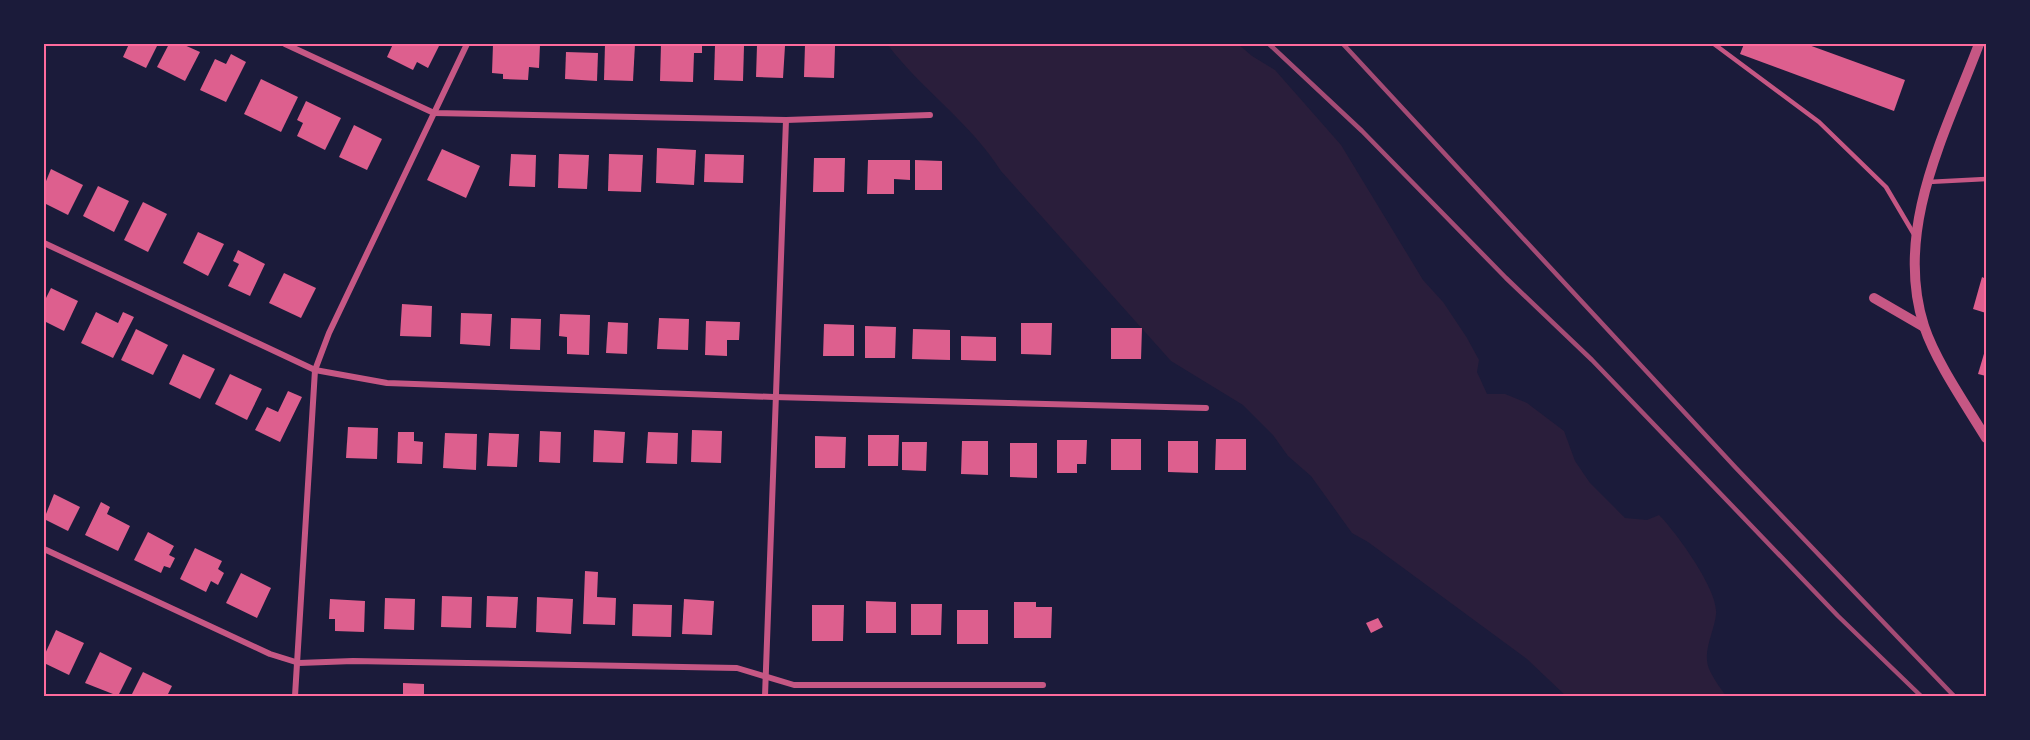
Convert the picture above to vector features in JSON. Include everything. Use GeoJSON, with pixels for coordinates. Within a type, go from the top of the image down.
{"type":"FeatureCollection","features":[{"type":"Feature","properties":{"kind":"street"},"geometry":{"type":"LineString","coordinates":[[285,44],[434,113],[786,120],[930,115]]}},
{"type":"Feature","properties":{"kind":"street"},"geometry":{"type":"LineString","coordinates":[[295,696],[299,663],[315,370],[329,333],[467,44]]}},
{"type":"Feature","properties":{"kind":"street"},"geometry":{"type":"LineString","coordinates":[[1979,44],[1928,182],[1915,236],[1913,259],[1915,287],[1924,327],[1959,395],[1986,438]]}},
{"type":"Feature","properties":{"kind":"street"},"geometry":{"type":"LineString","coordinates":[[765,696],[774,397],[786,120]]}},
{"type":"Feature","properties":{"kind":"street"},"geometry":{"type":"LineString","coordinates":[[44,243],[315,370],[387,383],[774,397],[1206,408]]}},
{"type":"Feature","properties":{"kind":"street"},"geometry":{"type":"LineString","coordinates":[[1874,298],[1924,327]]}},
{"type":"Feature","properties":{"kind":"street"},"geometry":{"type":"LineString","coordinates":[[44,549],[270,654],[299,663],[353,661],[737,668],[794,685],[1043,685]]}},
{"type":"Feature","properties":{"kind":"lane"},"geometry":{"type":"LineString","coordinates":[[1714,44],[1819,122],[1886,187],[1915,236]]}},
{"type":"Feature","properties":{"kind":"lane"},"geometry":{"type":"LineString","coordinates":[[1928,182],[1986,179]]}},
{"type":"Feature","properties":{"kind":"shaded area"},"geometry":{"type":"Polygon","coordinates":[[[887,44],[1238,44],[1275,70],[1341,145],[1423,280],[1443,302],[1467,338],[1479,360],[1477,372],[1487,394],[1505,394],[1527,403],[1564,431],[1575,461],[1590,483],[1625,518],[1647,520],[1659,515],[1676,534],[1711,591],[1716,614],[1707,651],[1708,666],[1726,696],[1566,696],[1527,659],[1368,542],[1352,533],[1311,476],[1288,456],[1273,435],[1243,405],[1171,361],[1001,171],[975,137],[887,44]]]}},
{"type":"Feature","properties":{"kind":"building"},"geometry":{"type":"Polygon","coordinates":[[[129,44],[158,44],[146,68],[123,57],[129,44]]]}},
{"type":"Feature","properties":{"kind":"building"},"geometry":{"type":"Polygon","coordinates":[[[169,44],[182,44],[200,52],[185,81],[157,67],[169,44]]]}},
{"type":"Feature","properties":{"kind":"building"},"geometry":{"type":"Polygon","coordinates":[[[393,44],[440,44],[428,68],[417,62],[413,70],[387,57],[393,44]]]}},
{"type":"Feature","properties":{"kind":"building"},"geometry":{"type":"Polygon","coordinates":[[[493,44],[540,44],[539,68],[529,67],[528,80],[503,79],[503,74],[492,73],[493,44]]]}},
{"type":"Feature","properties":{"kind":"building"},"geometry":{"type":"Polygon","coordinates":[[[605,44],[635,44],[633,81],[604,80],[605,44]]]}},
{"type":"Feature","properties":{"kind":"building"},"geometry":{"type":"Polygon","coordinates":[[[661,44],[702,44],[702,53],[694,53],[693,82],[660,81],[661,44]]]}},
{"type":"Feature","properties":{"kind":"building"},"geometry":{"type":"Polygon","coordinates":[[[805,44],[835,46],[834,78],[804,77],[805,44]]]}},
{"type":"Feature","properties":{"kind":"building"},"geometry":{"type":"Polygon","coordinates":[[[1744,44],[1806,44],[1905,80],[1894,111],[1740,54],[1744,44]]]}},
{"type":"Feature","properties":{"kind":"building"},"geometry":{"type":"Polygon","coordinates":[[[715,45],[744,46],[743,81],[714,80],[715,45]]]}},
{"type":"Feature","properties":{"kind":"building"},"geometry":{"type":"Polygon","coordinates":[[[757,45],[785,46],[783,78],[756,77],[757,45]]]}},
{"type":"Feature","properties":{"kind":"building"},"geometry":{"type":"Polygon","coordinates":[[[566,52],[598,53],[597,81],[565,79],[566,52]]]}},
{"type":"Feature","properties":{"kind":"building"},"geometry":{"type":"Polygon","coordinates":[[[231,54],[246,62],[226,102],[200,90],[215,59],[226,64],[231,54]]]}},
{"type":"Feature","properties":{"kind":"building"},"geometry":{"type":"Polygon","coordinates":[[[261,79],[298,97],[281,132],[244,114],[261,79]]]}},
{"type":"Feature","properties":{"kind":"building"},"geometry":{"type":"Polygon","coordinates":[[[306,101],[341,118],[325,150],[297,136],[303,123],[297,120],[306,101]]]}},
{"type":"Feature","properties":{"kind":"building"},"geometry":{"type":"Polygon","coordinates":[[[354,125],[382,139],[367,170],[339,157],[354,125]]]}},
{"type":"Feature","properties":{"kind":"building"},"geometry":{"type":"Polygon","coordinates":[[[657,148],[696,150],[694,185],[656,183],[657,148]]]}},
{"type":"Feature","properties":{"kind":"building"},"geometry":{"type":"Polygon","coordinates":[[[442,149],[480,166],[466,198],[427,180],[442,149]]]}},
{"type":"Feature","properties":{"kind":"building"},"geometry":{"type":"Polygon","coordinates":[[[511,154],[536,155],[535,187],[509,186],[511,154]]]}},
{"type":"Feature","properties":{"kind":"building"},"geometry":{"type":"Polygon","coordinates":[[[559,154],[589,155],[587,189],[558,188],[559,154]]]}},
{"type":"Feature","properties":{"kind":"building"},"geometry":{"type":"Polygon","coordinates":[[[609,154],[643,155],[641,192],[608,191],[609,154]]]}},
{"type":"Feature","properties":{"kind":"building"},"geometry":{"type":"Polygon","coordinates":[[[705,154],[744,155],[743,183],[704,182],[705,154]]]}},
{"type":"Feature","properties":{"kind":"building"},"geometry":{"type":"Polygon","coordinates":[[[814,158],[845,158],[844,192],[813,192],[814,158]]]}},
{"type":"Feature","properties":{"kind":"building"},"geometry":{"type":"Polygon","coordinates":[[[868,160],[910,160],[910,180],[894,179],[894,194],[867,194],[868,160]]]}},
{"type":"Feature","properties":{"kind":"building"},"geometry":{"type":"Polygon","coordinates":[[[915,160],[942,161],[942,190],[915,190],[915,160]]]}},
{"type":"Feature","properties":{"kind":"building"},"geometry":{"type":"Polygon","coordinates":[[[51,169],[83,185],[68,215],[44,203],[44,186],[51,169]]]}},
{"type":"Feature","properties":{"kind":"building"},"geometry":{"type":"Polygon","coordinates":[[[98,186],[129,201],[114,232],[83,216],[98,186]]]}},
{"type":"Feature","properties":{"kind":"building"},"geometry":{"type":"Polygon","coordinates":[[[143,202],[167,214],[148,252],[124,240],[143,202]]]}},
{"type":"Feature","properties":{"kind":"building"},"geometry":{"type":"Polygon","coordinates":[[[198,232],[224,244],[208,276],[183,263],[198,232]]]}},
{"type":"Feature","properties":{"kind":"building"},"geometry":{"type":"Polygon","coordinates":[[[238,250],[265,264],[250,296],[228,286],[239,264],[233,261],[238,250]]]}},
{"type":"Feature","properties":{"kind":"building"},"geometry":{"type":"Polygon","coordinates":[[[284,273],[316,288],[301,318],[269,303],[284,273]]]}},
{"type":"Feature","properties":{"kind":"building"},"geometry":{"type":"Polygon","coordinates":[[[1982,277],[1986,279],[1986,313],[1973,309],[1982,277]]]}},
{"type":"Feature","properties":{"kind":"building"},"geometry":{"type":"Polygon","coordinates":[[[51,288],[78,301],[64,331],[44,321],[44,302],[51,288]]]}},
{"type":"Feature","properties":{"kind":"building"},"geometry":{"type":"Polygon","coordinates":[[[402,304],[432,306],[431,337],[400,336],[402,304]]]}},
{"type":"Feature","properties":{"kind":"building"},"geometry":{"type":"Polygon","coordinates":[[[96,312],[118,323],[123,312],[134,317],[113,358],[81,343],[96,312]]]}},
{"type":"Feature","properties":{"kind":"building"},"geometry":{"type":"Polygon","coordinates":[[[461,313],[492,314],[490,346],[460,344],[461,313]]]}},
{"type":"Feature","properties":{"kind":"building"},"geometry":{"type":"Polygon","coordinates":[[[560,314],[590,315],[589,355],[567,354],[567,337],[559,336],[560,314]]]}},
{"type":"Feature","properties":{"kind":"building"},"geometry":{"type":"Polygon","coordinates":[[[511,318],[541,319],[540,350],[510,349],[511,318]]]}},
{"type":"Feature","properties":{"kind":"building"},"geometry":{"type":"Polygon","coordinates":[[[659,318],[689,319],[688,350],[657,349],[659,318]]]}},
{"type":"Feature","properties":{"kind":"building"},"geometry":{"type":"Polygon","coordinates":[[[706,321],[740,322],[739,340],[727,340],[727,356],[705,355],[706,321]]]}},
{"type":"Feature","properties":{"kind":"building"},"geometry":{"type":"Polygon","coordinates":[[[608,322],[628,323],[627,354],[606,353],[608,322]]]}},
{"type":"Feature","properties":{"kind":"building"},"geometry":{"type":"Polygon","coordinates":[[[1021,323],[1052,323],[1051,355],[1021,354],[1021,323]]]}},
{"type":"Feature","properties":{"kind":"building"},"geometry":{"type":"Polygon","coordinates":[[[824,324],[854,325],[854,356],[823,356],[824,324]]]}},
{"type":"Feature","properties":{"kind":"building"},"geometry":{"type":"Polygon","coordinates":[[[865,326],[896,327],[895,358],[865,358],[865,326]]]}},
{"type":"Feature","properties":{"kind":"building"},"geometry":{"type":"Polygon","coordinates":[[[1111,328],[1142,328],[1141,359],[1111,359],[1111,328]]]}},
{"type":"Feature","properties":{"kind":"building"},"geometry":{"type":"Polygon","coordinates":[[[136,329],[168,345],[153,375],[121,360],[136,329]]]}},
{"type":"Feature","properties":{"kind":"building"},"geometry":{"type":"Polygon","coordinates":[[[913,329],[950,330],[950,360],[912,359],[913,329]]]}},
{"type":"Feature","properties":{"kind":"building"},"geometry":{"type":"Polygon","coordinates":[[[961,336],[996,337],[996,361],[961,360],[961,336]]]}},
{"type":"Feature","properties":{"kind":"building"},"geometry":{"type":"Polygon","coordinates":[[[1986,347],[1986,376],[1978,374],[1986,347]]]}},
{"type":"Feature","properties":{"kind":"building"},"geometry":{"type":"Polygon","coordinates":[[[183,354],[215,369],[200,399],[169,384],[183,354]]]}},
{"type":"Feature","properties":{"kind":"building"},"geometry":{"type":"Polygon","coordinates":[[[230,374],[262,389],[247,420],[215,404],[230,374]]]}},
{"type":"Feature","properties":{"kind":"building"},"geometry":{"type":"Polygon","coordinates":[[[288,391],[302,397],[280,442],[255,430],[267,407],[278,412],[288,391]]]}},
{"type":"Feature","properties":{"kind":"building"},"geometry":{"type":"Polygon","coordinates":[[[348,427],[378,428],[377,459],[346,458],[348,427]]]}},
{"type":"Feature","properties":{"kind":"building"},"geometry":{"type":"Polygon","coordinates":[[[594,430],[625,432],[623,463],[593,462],[594,430]]]}},
{"type":"Feature","properties":{"kind":"building"},"geometry":{"type":"Polygon","coordinates":[[[692,430],[722,431],[721,463],[691,462],[692,430]]]}},
{"type":"Feature","properties":{"kind":"building"},"geometry":{"type":"Polygon","coordinates":[[[540,431],[561,432],[560,463],[539,462],[540,431]]]}},
{"type":"Feature","properties":{"kind":"building"},"geometry":{"type":"Polygon","coordinates":[[[398,432],[414,432],[414,441],[423,442],[422,464],[397,463],[398,432]]]}},
{"type":"Feature","properties":{"kind":"building"},"geometry":{"type":"Polygon","coordinates":[[[648,432],[678,433],[677,464],[646,463],[648,432]]]}},
{"type":"Feature","properties":{"kind":"building"},"geometry":{"type":"Polygon","coordinates":[[[445,433],[477,434],[476,470],[443,468],[445,433]]]}},
{"type":"Feature","properties":{"kind":"building"},"geometry":{"type":"Polygon","coordinates":[[[489,433],[519,434],[517,467],[487,466],[489,433]]]}},
{"type":"Feature","properties":{"kind":"building"},"geometry":{"type":"Polygon","coordinates":[[[868,435],[899,435],[898,466],[868,466],[868,435]]]}},
{"type":"Feature","properties":{"kind":"building"},"geometry":{"type":"Polygon","coordinates":[[[815,436],[846,437],[845,468],[815,468],[815,436]]]}},
{"type":"Feature","properties":{"kind":"building"},"geometry":{"type":"Polygon","coordinates":[[[1111,439],[1141,439],[1141,470],[1111,470],[1111,439]]]}},
{"type":"Feature","properties":{"kind":"building"},"geometry":{"type":"Polygon","coordinates":[[[1216,439],[1246,439],[1246,470],[1215,470],[1216,439]]]}},
{"type":"Feature","properties":{"kind":"building"},"geometry":{"type":"Polygon","coordinates":[[[1057,440],[1087,440],[1086,464],[1077,464],[1077,473],[1057,473],[1057,440]]]}},
{"type":"Feature","properties":{"kind":"building"},"geometry":{"type":"Polygon","coordinates":[[[962,441],[988,441],[988,475],[961,474],[962,441]]]}},
{"type":"Feature","properties":{"kind":"building"},"geometry":{"type":"Polygon","coordinates":[[[1168,441],[1198,441],[1198,473],[1168,472],[1168,441]]]}},
{"type":"Feature","properties":{"kind":"building"},"geometry":{"type":"Polygon","coordinates":[[[902,442],[927,442],[926,471],[902,470],[902,442]]]}},
{"type":"Feature","properties":{"kind":"building"},"geometry":{"type":"Polygon","coordinates":[[[1010,443],[1037,443],[1037,478],[1010,477],[1010,443]]]}},
{"type":"Feature","properties":{"kind":"building"},"geometry":{"type":"Polygon","coordinates":[[[54,494],[80,507],[68,531],[44,519],[54,494]]]}},
{"type":"Feature","properties":{"kind":"building"},"geometry":{"type":"Polygon","coordinates":[[[101,502],[110,507],[107,514],[130,526],[118,551],[85,535],[101,502]]]}},
{"type":"Feature","properties":{"kind":"building"},"geometry":{"type":"Polygon","coordinates":[[[148,532],[174,546],[169,555],[175,558],[170,568],[164,566],[161,573],[134,560],[148,532]]]}},
{"type":"Feature","properties":{"kind":"building"},"geometry":{"type":"Polygon","coordinates":[[[195,548],[222,561],[218,569],[224,573],[218,585],[211,581],[206,592],[180,579],[195,548]]]}},
{"type":"Feature","properties":{"kind":"building"},"geometry":{"type":"Polygon","coordinates":[[[585,571],[598,572],[597,597],[616,598],[615,625],[583,624],[585,571]]]}},
{"type":"Feature","properties":{"kind":"building"},"geometry":{"type":"Polygon","coordinates":[[[241,573],[271,588],[257,618],[226,603],[241,573]]]}},
{"type":"Feature","properties":{"kind":"building"},"geometry":{"type":"Polygon","coordinates":[[[442,596],[472,597],[471,628],[441,627],[442,596]]]}},
{"type":"Feature","properties":{"kind":"building"},"geometry":{"type":"Polygon","coordinates":[[[487,596],[518,597],[516,628],[486,627],[487,596]]]}},
{"type":"Feature","properties":{"kind":"building"},"geometry":{"type":"Polygon","coordinates":[[[537,597],[573,599],[571,634],[536,632],[537,597]]]}},
{"type":"Feature","properties":{"kind":"building"},"geometry":{"type":"Polygon","coordinates":[[[385,598],[415,599],[414,630],[384,629],[385,598]]]}},
{"type":"Feature","properties":{"kind":"building"},"geometry":{"type":"Polygon","coordinates":[[[330,599],[365,601],[364,632],[335,631],[335,619],[329,619],[330,599]]]}},
{"type":"Feature","properties":{"kind":"building"},"geometry":{"type":"Polygon","coordinates":[[[684,599],[714,601],[712,635],[682,634],[684,599]]]}},
{"type":"Feature","properties":{"kind":"building"},"geometry":{"type":"Polygon","coordinates":[[[866,601],[896,602],[896,633],[866,633],[866,601]]]}},
{"type":"Feature","properties":{"kind":"building"},"geometry":{"type":"Polygon","coordinates":[[[1014,602],[1036,602],[1036,607],[1052,607],[1051,638],[1014,638],[1014,602]]]}},
{"type":"Feature","properties":{"kind":"building"},"geometry":{"type":"Polygon","coordinates":[[[633,604],[672,605],[671,637],[632,636],[633,604]]]}},
{"type":"Feature","properties":{"kind":"building"},"geometry":{"type":"Polygon","coordinates":[[[911,604],[942,604],[941,635],[911,635],[911,604]]]}},
{"type":"Feature","properties":{"kind":"building"},"geometry":{"type":"Polygon","coordinates":[[[812,605],[844,605],[843,641],[812,641],[812,605]]]}},
{"type":"Feature","properties":{"kind":"building"},"geometry":{"type":"Polygon","coordinates":[[[957,610],[988,610],[988,644],[957,644],[957,610]]]}},
{"type":"Feature","properties":{"kind":"building"},"geometry":{"type":"Polygon","coordinates":[[[1378,618],[1383,627],[1371,633],[1366,623],[1378,618]]]}},
{"type":"Feature","properties":{"kind":"building"},"geometry":{"type":"Polygon","coordinates":[[[56,630],[84,643],[69,675],[44,663],[44,656],[56,630]]]}},
{"type":"Feature","properties":{"kind":"building"},"geometry":{"type":"Polygon","coordinates":[[[100,652],[132,668],[118,696],[85,683],[100,652]]]}},
{"type":"Feature","properties":{"kind":"building"},"geometry":{"type":"Polygon","coordinates":[[[143,672],[172,686],[167,696],[131,696],[143,672]]]}},
{"type":"Feature","properties":{"kind":"building"},"geometry":{"type":"Polygon","coordinates":[[[403,683],[424,684],[424,696],[403,696],[403,683]]]}},
{"type":"Feature","properties":{"kind":"railway"},"geometry":{"type":"LineString","coordinates":[[1269,44],[1362,131],[1506,278],[1592,360],[1838,616],[1921,696]]}},
{"type":"Feature","properties":{"kind":"railway"},"geometry":{"type":"LineString","coordinates":[[1343,44],[1736,468],[1954,696]]}}]}
